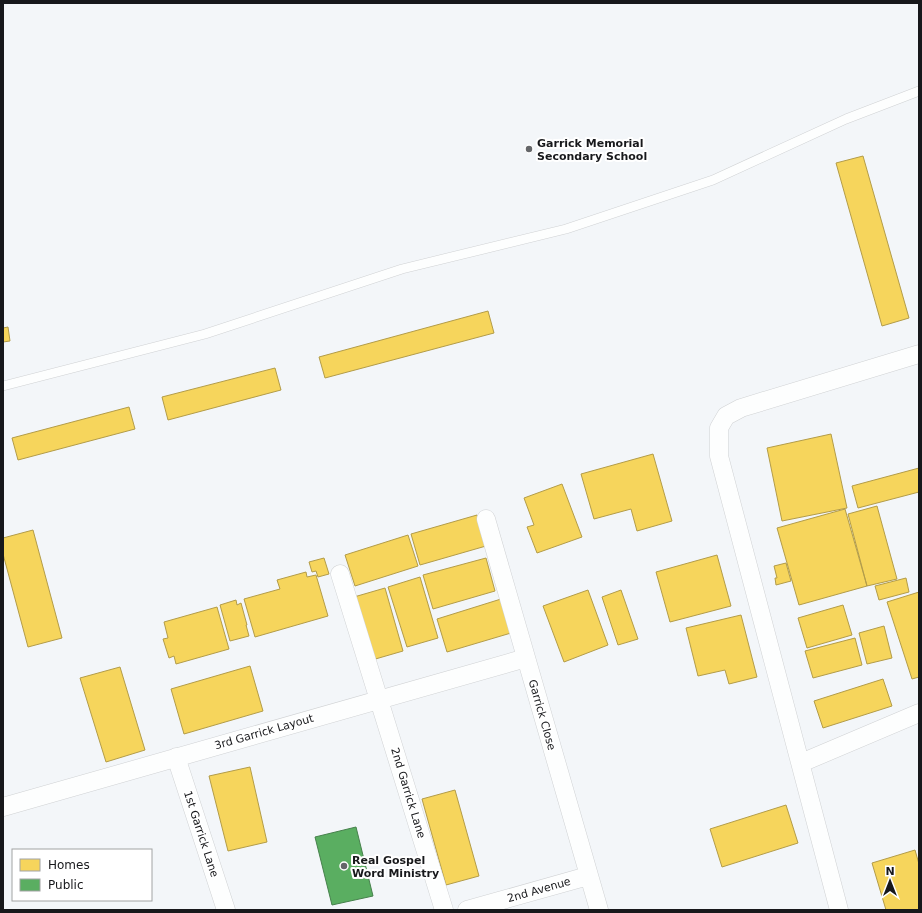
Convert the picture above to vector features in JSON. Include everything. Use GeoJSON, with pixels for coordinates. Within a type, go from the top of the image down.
{"type":"FeatureCollection","features":[{"type":"Feature","properties":{"kind":"street"},"geometry":{"type":"LineString","coordinates":[[839,910],[719,456],[719,428],[726,416],[741,408],[919,354]]}},
{"type":"Feature","properties":{"kind":"street","name":"Garrick Close"},"geometry":{"type":"LineString","coordinates":[[486,519],[599,910]]}},
{"type":"Feature","properties":{"kind":"street","name":"2nd Garrick Lane"},"geometry":{"type":"LineString","coordinates":[[340,574],[444,910]]}},
{"type":"Feature","properties":{"kind":"street","name":"3rd Garrick Layout"},"geometry":{"type":"LineString","coordinates":[[3,806],[526,658]]}},
{"type":"Feature","properties":{"kind":"street"},"geometry":{"type":"LineString","coordinates":[[801,763],[919,713]]}},
{"type":"Feature","properties":{"kind":"street","name":"1st Garrick Lane"},"geometry":{"type":"LineString","coordinates":[[176,757],[226,910]]}},
{"type":"Feature","properties":{"kind":"street","name":"2nd Avenue"},"geometry":{"type":"LineString","coordinates":[[467,910],[588,876]]}},
{"type":"Feature","properties":{"kind":"lane"},"geometry":{"type":"LineString","coordinates":[[3,386],[205,334],[402,269],[566,229],[713,180],[846,119],[919,91]]}},
{"type":"Feature","properties":{"kind":"building: Homes"},"geometry":{"type":"Polygon","coordinates":[[[863,156],[909,318],[882,326],[836,163],[863,156]]]}},
{"type":"Feature","properties":{"kind":"building: Homes"},"geometry":{"type":"Polygon","coordinates":[[[488,311],[494,333],[325,378],[319,357],[488,311]]]}},
{"type":"Feature","properties":{"kind":"building: Homes"},"geometry":{"type":"Polygon","coordinates":[[[8,327],[10,341],[3,342],[3,328],[8,327]]]}},
{"type":"Feature","properties":{"kind":"building: Homes"},"geometry":{"type":"Polygon","coordinates":[[[275,368],[281,390],[168,420],[162,397],[275,368]]]}},
{"type":"Feature","properties":{"kind":"building: Homes"},"geometry":{"type":"Polygon","coordinates":[[[129,407],[135,429],[18,460],[12,438],[129,407]]]}},
{"type":"Feature","properties":{"kind":"building: Homes"},"geometry":{"type":"Polygon","coordinates":[[[831,434],[847,508],[782,521],[767,448],[831,434]]]}},
{"type":"Feature","properties":{"kind":"building: Homes"},"geometry":{"type":"Polygon","coordinates":[[[653,454],[672,521],[637,531],[631,509],[594,519],[581,474],[653,454]]]}},
{"type":"Feature","properties":{"kind":"building: Homes"},"geometry":{"type":"Polygon","coordinates":[[[919,468],[919,492],[858,508],[852,486],[919,468]]]}},
{"type":"Feature","properties":{"kind":"building: Homes"},"geometry":{"type":"Polygon","coordinates":[[[562,484],[582,537],[537,553],[527,527],[534,525],[524,498],[562,484]]]}},
{"type":"Feature","properties":{"kind":"building: Homes"},"geometry":{"type":"Polygon","coordinates":[[[877,506],[897,579],[867,586],[848,514],[877,506]]]}},
{"type":"Feature","properties":{"kind":"building: Homes"},"geometry":{"type":"Polygon","coordinates":[[[845,509],[867,586],[799,605],[777,528],[845,509]]]}},
{"type":"Feature","properties":{"kind":"building: Homes"},"geometry":{"type":"Polygon","coordinates":[[[477,515],[486,546],[420,565],[411,534],[477,515]]]}},
{"type":"Feature","properties":{"kind":"building: Homes"},"geometry":{"type":"Polygon","coordinates":[[[33,530],[62,638],[28,647],[3,554],[3,538],[33,530]]]}},
{"type":"Feature","properties":{"kind":"building: Homes"},"geometry":{"type":"Polygon","coordinates":[[[408,535],[418,566],[355,586],[345,555],[408,535]]]}},
{"type":"Feature","properties":{"kind":"building: Homes"},"geometry":{"type":"Polygon","coordinates":[[[717,555],[731,606],[670,622],[656,572],[717,555]]]}},
{"type":"Feature","properties":{"kind":"building: Homes"},"geometry":{"type":"Polygon","coordinates":[[[324,558],[329,574],[318,577],[316,571],[312,572],[309,562],[324,558]]]}},
{"type":"Feature","properties":{"kind":"building: Homes"},"geometry":{"type":"Polygon","coordinates":[[[486,558],[495,591],[433,609],[423,575],[486,558]]]}},
{"type":"Feature","properties":{"kind":"building: Homes"},"geometry":{"type":"Polygon","coordinates":[[[786,563],[791,581],[776,585],[775,578],[777,578],[774,566],[786,563]]]}},
{"type":"Feature","properties":{"kind":"building: Homes"},"geometry":{"type":"Polygon","coordinates":[[[306,572],[307,577],[316,575],[328,616],[255,637],[244,599],[280,589],[277,580],[306,572]]]}},
{"type":"Feature","properties":{"kind":"building: Homes"},"geometry":{"type":"Polygon","coordinates":[[[420,577],[438,638],[407,647],[388,587],[420,577]]]}},
{"type":"Feature","properties":{"kind":"building: Homes"},"geometry":{"type":"Polygon","coordinates":[[[906,578],[909,592],[879,600],[875,586],[906,578]]]}},
{"type":"Feature","properties":{"kind":"building: Homes"},"geometry":{"type":"Polygon","coordinates":[[[385,588],[403,651],[372,660],[354,597],[385,588]]]}},
{"type":"Feature","properties":{"kind":"building: Homes"},"geometry":{"type":"Polygon","coordinates":[[[588,590],[608,645],[564,662],[543,606],[588,590]]]}},
{"type":"Feature","properties":{"kind":"building: Homes"},"geometry":{"type":"Polygon","coordinates":[[[621,590],[638,639],[618,645],[602,597],[621,590]]]}},
{"type":"Feature","properties":{"kind":"building: Homes"},"geometry":{"type":"Polygon","coordinates":[[[919,592],[919,677],[912,679],[887,602],[919,592]]]}},
{"type":"Feature","properties":{"kind":"building: Homes"},"geometry":{"type":"Polygon","coordinates":[[[501,599],[511,633],[447,652],[437,619],[501,599]]]}},
{"type":"Feature","properties":{"kind":"building: Homes"},"geometry":{"type":"Polygon","coordinates":[[[236,600],[237,605],[241,603],[249,636],[230,641],[220,605],[236,600]]]}},
{"type":"Feature","properties":{"kind":"building: Homes"},"geometry":{"type":"Polygon","coordinates":[[[843,605],[852,635],[807,648],[798,618],[843,605]]]}},
{"type":"Feature","properties":{"kind":"building: Homes"},"geometry":{"type":"Polygon","coordinates":[[[217,607],[229,649],[176,664],[174,656],[169,658],[163,639],[168,638],[164,622],[217,607]]]}},
{"type":"Feature","properties":{"kind":"building: Homes"},"geometry":{"type":"Polygon","coordinates":[[[741,615],[757,677],[729,684],[725,670],[698,676],[686,628],[741,615]]]}},
{"type":"Feature","properties":{"kind":"building: Homes"},"geometry":{"type":"Polygon","coordinates":[[[884,626],[892,658],[867,664],[859,633],[884,626]]]}},
{"type":"Feature","properties":{"kind":"building: Homes"},"geometry":{"type":"Polygon","coordinates":[[[855,638],[862,665],[813,678],[805,651],[855,638]]]}},
{"type":"Feature","properties":{"kind":"building: Homes"},"geometry":{"type":"Polygon","coordinates":[[[250,666],[263,711],[184,734],[171,689],[250,666]]]}},
{"type":"Feature","properties":{"kind":"building: Homes"},"geometry":{"type":"Polygon","coordinates":[[[120,667],[145,750],[106,762],[80,678],[120,667]]]}},
{"type":"Feature","properties":{"kind":"building: Homes"},"geometry":{"type":"Polygon","coordinates":[[[883,679],[892,706],[823,728],[814,701],[883,679]]]}},
{"type":"Feature","properties":{"kind":"building: Homes"},"geometry":{"type":"Polygon","coordinates":[[[250,767],[267,842],[228,851],[209,776],[250,767]]]}},
{"type":"Feature","properties":{"kind":"building: Homes"},"geometry":{"type":"Polygon","coordinates":[[[455,790],[479,876],[446,885],[422,799],[455,790]]]}},
{"type":"Feature","properties":{"kind":"building: Homes"},"geometry":{"type":"Polygon","coordinates":[[[786,805],[798,843],[722,867],[710,829],[786,805]]]}},
{"type":"Feature","properties":{"kind":"building: Homes"},"geometry":{"type":"Polygon","coordinates":[[[915,850],[919,864],[919,910],[886,910],[872,863],[915,850]]]}},
{"type":"Feature","properties":{"kind":"building: Public","name":"Real Gospel Word Ministry"},"geometry":{"type":"Polygon","coordinates":[[[356,827],[373,896],[332,905],[315,837],[356,827]]]}},
{"type":"Feature","properties":{"kind":"place","name":"Garrick Memorial Secondary School"},"geometry":{"type":"Point","coordinates":[529,149]}},
{"type":"Feature","properties":{"kind":"place","name":"Real Gospel Word Ministry"},"geometry":{"type":"Point","coordinates":[344,866]}}]}
